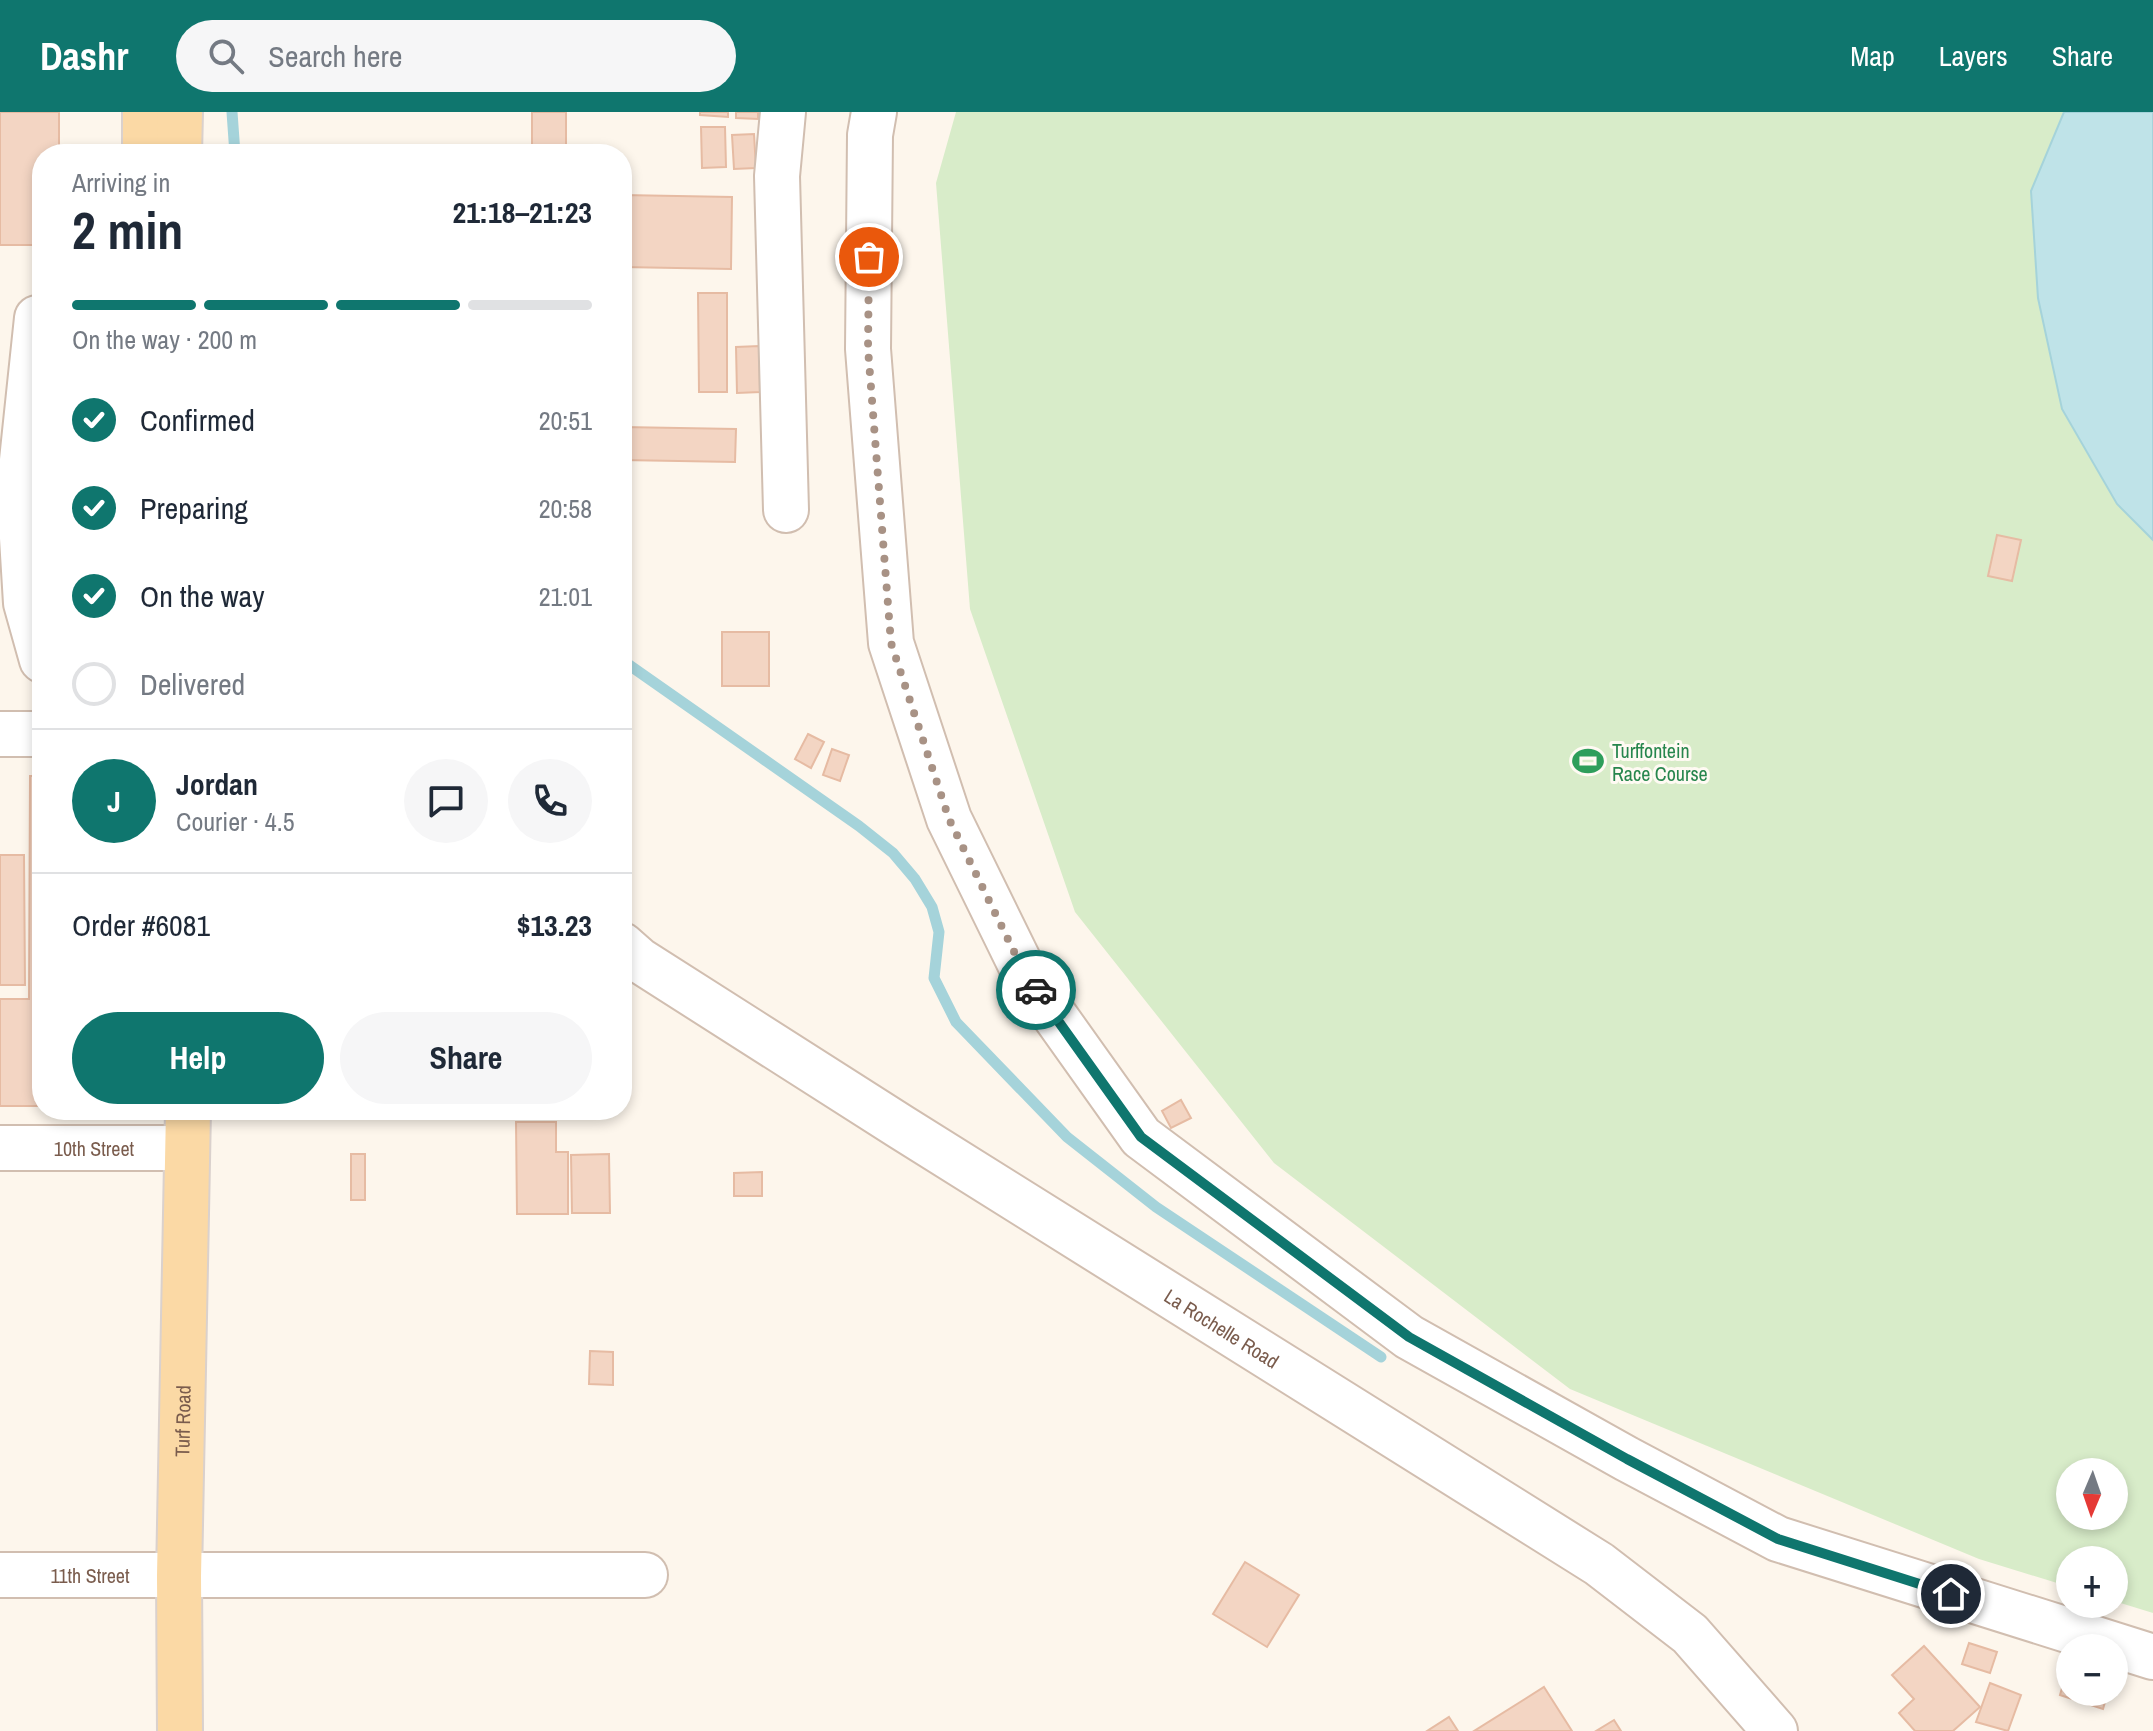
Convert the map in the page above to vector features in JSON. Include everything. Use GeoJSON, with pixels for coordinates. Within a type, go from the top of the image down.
{"type":"FeatureCollection","features":[{"type":"Feature","properties":{"kind":"main road"},"geometry":{"type":"LineString","coordinates":[[145,112],[145,144]]}},
{"type":"Feature","properties":{"kind":"main road"},"geometry":{"type":"LineString","coordinates":[[179,144],[180,112]]}},
{"type":"Feature","properties":{"kind":"main road","name":"Turf Road"},"geometry":{"type":"LineString","coordinates":[[180,1731],[179,1576],[188,1129]]}},
{"type":"Feature","properties":{"kind":"street"},"geometry":{"type":"LineString","coordinates":[[783,112],[777,176],[786,510]]}},
{"type":"Feature","properties":{"kind":"street"},"geometry":{"type":"LineString","coordinates":[[874,112],[870,135],[868,349],[891,643],[949,819],[1025,974],[1141,1137],[1409,1337],[1778,1539],[2153,1657]]}},
{"type":"Feature","properties":{"kind":"street"},"geometry":{"type":"LineString","coordinates":[[26,318],[32,389]]}},
{"type":"Feature","properties":{"kind":"street"},"geometry":{"type":"LineString","coordinates":[[32,436],[19,489],[26,603],[32,624]]}},
{"type":"Feature","properties":{"kind":"street"},"geometry":{"type":"LineString","coordinates":[[0,734],[32,734]]}},
{"type":"Feature","properties":{"kind":"street","name":"La Rochelle Road"},"geometry":{"type":"LineString","coordinates":[[632,955],[901,1127],[1599,1564],[1690,1634],[1775,1731]]}},
{"type":"Feature","properties":{"kind":"street","name":"10th Street"},"geometry":{"type":"LineString","coordinates":[[0,1148],[188,1129]]}},
{"type":"Feature","properties":{"kind":"street","name":"11th Street"},"geometry":{"type":"LineString","coordinates":[[0,1575],[645,1575]]}},
{"type":"Feature","properties":{"kind":"green space","name":"Turffontein Race Course"},"geometry":{"type":"Polygon","coordinates":[[[956,112],[2153,112],[2153,1613],[2128,1605],[2128,1546],[2056,1546],[2056,1583],[1979,1559],[1570,1389],[1274,1163],[1075,912],[970,609],[936,183],[956,112]]]}},
{"type":"Feature","properties":{"kind":"water"},"geometry":{"type":"Polygon","coordinates":[[[2064,112],[2153,112],[2153,540],[2117,504],[2062,409],[2038,298],[2031,191],[2064,112]]]}},
{"type":"Feature","properties":{"kind":"building"},"geometry":{"type":"Polygon","coordinates":[[[0,112],[59,112],[59,144],[32,144],[32,245],[0,245],[0,112]]]}},
{"type":"Feature","properties":{"kind":"building"},"geometry":{"type":"Polygon","coordinates":[[[532,112],[566,112],[566,144],[532,144],[532,112]]]}},
{"type":"Feature","properties":{"kind":"building"},"geometry":{"type":"Polygon","coordinates":[[[700,112],[728,112],[728,117],[700,115],[700,112]]]}},
{"type":"Feature","properties":{"kind":"building"},"geometry":{"type":"Polygon","coordinates":[[[736,112],[758,112],[758,119],[736,118],[736,112]]]}},
{"type":"Feature","properties":{"kind":"building"},"geometry":{"type":"Polygon","coordinates":[[[701,127],[725,127],[726,167],[702,168],[701,127]]]}},
{"type":"Feature","properties":{"kind":"building"},"geometry":{"type":"Polygon","coordinates":[[[754,134],[756,168],[734,169],[732,135],[754,134]]]}},
{"type":"Feature","properties":{"kind":"building"},"geometry":{"type":"Polygon","coordinates":[[[632,195],[732,197],[731,269],[632,267],[632,195]]]}},
{"type":"Feature","properties":{"kind":"building"},"geometry":{"type":"Polygon","coordinates":[[[698,293],[727,293],[727,392],[699,392],[698,293]]]}},
{"type":"Feature","properties":{"kind":"building"},"geometry":{"type":"Polygon","coordinates":[[[759,346],[760,392],[737,393],[736,347],[759,346]]]}},
{"type":"Feature","properties":{"kind":"building"},"geometry":{"type":"Polygon","coordinates":[[[632,427],[736,429],[735,462],[632,460],[632,427]]]}},
{"type":"Feature","properties":{"kind":"building"},"geometry":{"type":"Polygon","coordinates":[[[1997,535],[2021,540],[2012,581],[1988,576],[1997,535]]]}},
{"type":"Feature","properties":{"kind":"building"},"geometry":{"type":"Polygon","coordinates":[[[722,632],[769,632],[769,686],[722,686],[722,632]]]}},
{"type":"Feature","properties":{"kind":"building"},"geometry":{"type":"Polygon","coordinates":[[[808,734],[824,742],[811,768],[795,759],[808,734]]]}},
{"type":"Feature","properties":{"kind":"building"},"geometry":{"type":"Polygon","coordinates":[[[832,749],[849,755],[840,781],[823,775],[832,749]]]}},
{"type":"Feature","properties":{"kind":"building"},"geometry":{"type":"Polygon","coordinates":[[[32,776],[32,1106],[0,1106],[0,999],[29,999],[32,776]]]}},
{"type":"Feature","properties":{"kind":"building"},"geometry":{"type":"Polygon","coordinates":[[[0,855],[24,855],[25,985],[0,985],[0,855]]]}},
{"type":"Feature","properties":{"kind":"building"},"geometry":{"type":"Polygon","coordinates":[[[1181,1100],[1191,1118],[1171,1128],[1162,1111],[1181,1100]]]}},
{"type":"Feature","properties":{"kind":"building"},"geometry":{"type":"Polygon","coordinates":[[[516,1122],[556,1122],[556,1152],[568,1152],[568,1214],[517,1214],[516,1122]]]}},
{"type":"Feature","properties":{"kind":"building"},"geometry":{"type":"Polygon","coordinates":[[[351,1154],[365,1154],[365,1200],[351,1200],[351,1154]]]}},
{"type":"Feature","properties":{"kind":"building"},"geometry":{"type":"Polygon","coordinates":[[[609,1154],[610,1213],[572,1213],[571,1155],[609,1154]]]}},
{"type":"Feature","properties":{"kind":"building"},"geometry":{"type":"Polygon","coordinates":[[[762,1172],[762,1196],[734,1196],[734,1173],[762,1172]]]}},
{"type":"Feature","properties":{"kind":"building"},"geometry":{"type":"Polygon","coordinates":[[[590,1351],[613,1352],[613,1385],[589,1384],[590,1351]]]}},
{"type":"Feature","properties":{"kind":"building"},"geometry":{"type":"Polygon","coordinates":[[[1245,1562],[1299,1595],[1267,1647],[1213,1614],[1245,1562]]]}},
{"type":"Feature","properties":{"kind":"building"},"geometry":{"type":"Polygon","coordinates":[[[1969,1643],[1997,1652],[1990,1673],[1962,1664],[1969,1643]]]}},
{"type":"Feature","properties":{"kind":"building"},"geometry":{"type":"Polygon","coordinates":[[[1924,1646],[1980,1707],[1953,1731],[1915,1731],[1899,1713],[1914,1699],[1892,1675],[1924,1646]]]}},
{"type":"Feature","properties":{"kind":"building"},"geometry":{"type":"Polygon","coordinates":[[[1990,1683],[2021,1695],[2008,1731],[1976,1722],[1990,1683]]]}},
{"type":"Feature","properties":{"kind":"building"},"geometry":{"type":"Polygon","coordinates":[[[1544,1687],[1572,1731],[1474,1731],[1544,1687]]]}},
{"type":"Feature","properties":{"kind":"building"},"geometry":{"type":"Polygon","coordinates":[[[1449,1717],[1458,1731],[1427,1731],[1449,1717]]]}},
{"type":"Feature","properties":{"kind":"building"},"geometry":{"type":"Polygon","coordinates":[[[1614,1720],[1621,1731],[1596,1731],[1614,1720]]]}},
{"type":"Feature","properties":{"kind":"waterway"},"geometry":{"type":"LineString","coordinates":[[232,112],[234,144]]}},
{"type":"Feature","properties":{"kind":"waterway"},"geometry":{"type":"LineString","coordinates":[[632,667],[893,853],[915,879],[932,907],[939,932],[934,978],[956,1022],[1067,1137],[1156,1207],[1381,1357]]}},
{"type":"Feature","properties":{"kind":"way so far"},"geometry":{"type":"LineString","coordinates":[[869,257],[868,349],[891,643],[949,819],[1025,974],[1036,990]]}},
{"type":"Feature","properties":{"kind":"place","name":"Turffontein Race Course"},"geometry":{"type":"Point","coordinates":[1588,761]}},
{"type":"Feature","properties":{"kind":"route"},"geometry":{"type":"LineString","coordinates":[[1036,990],[1141,1137],[1409,1337],[1778,1539],[1951,1594]]}}]}
